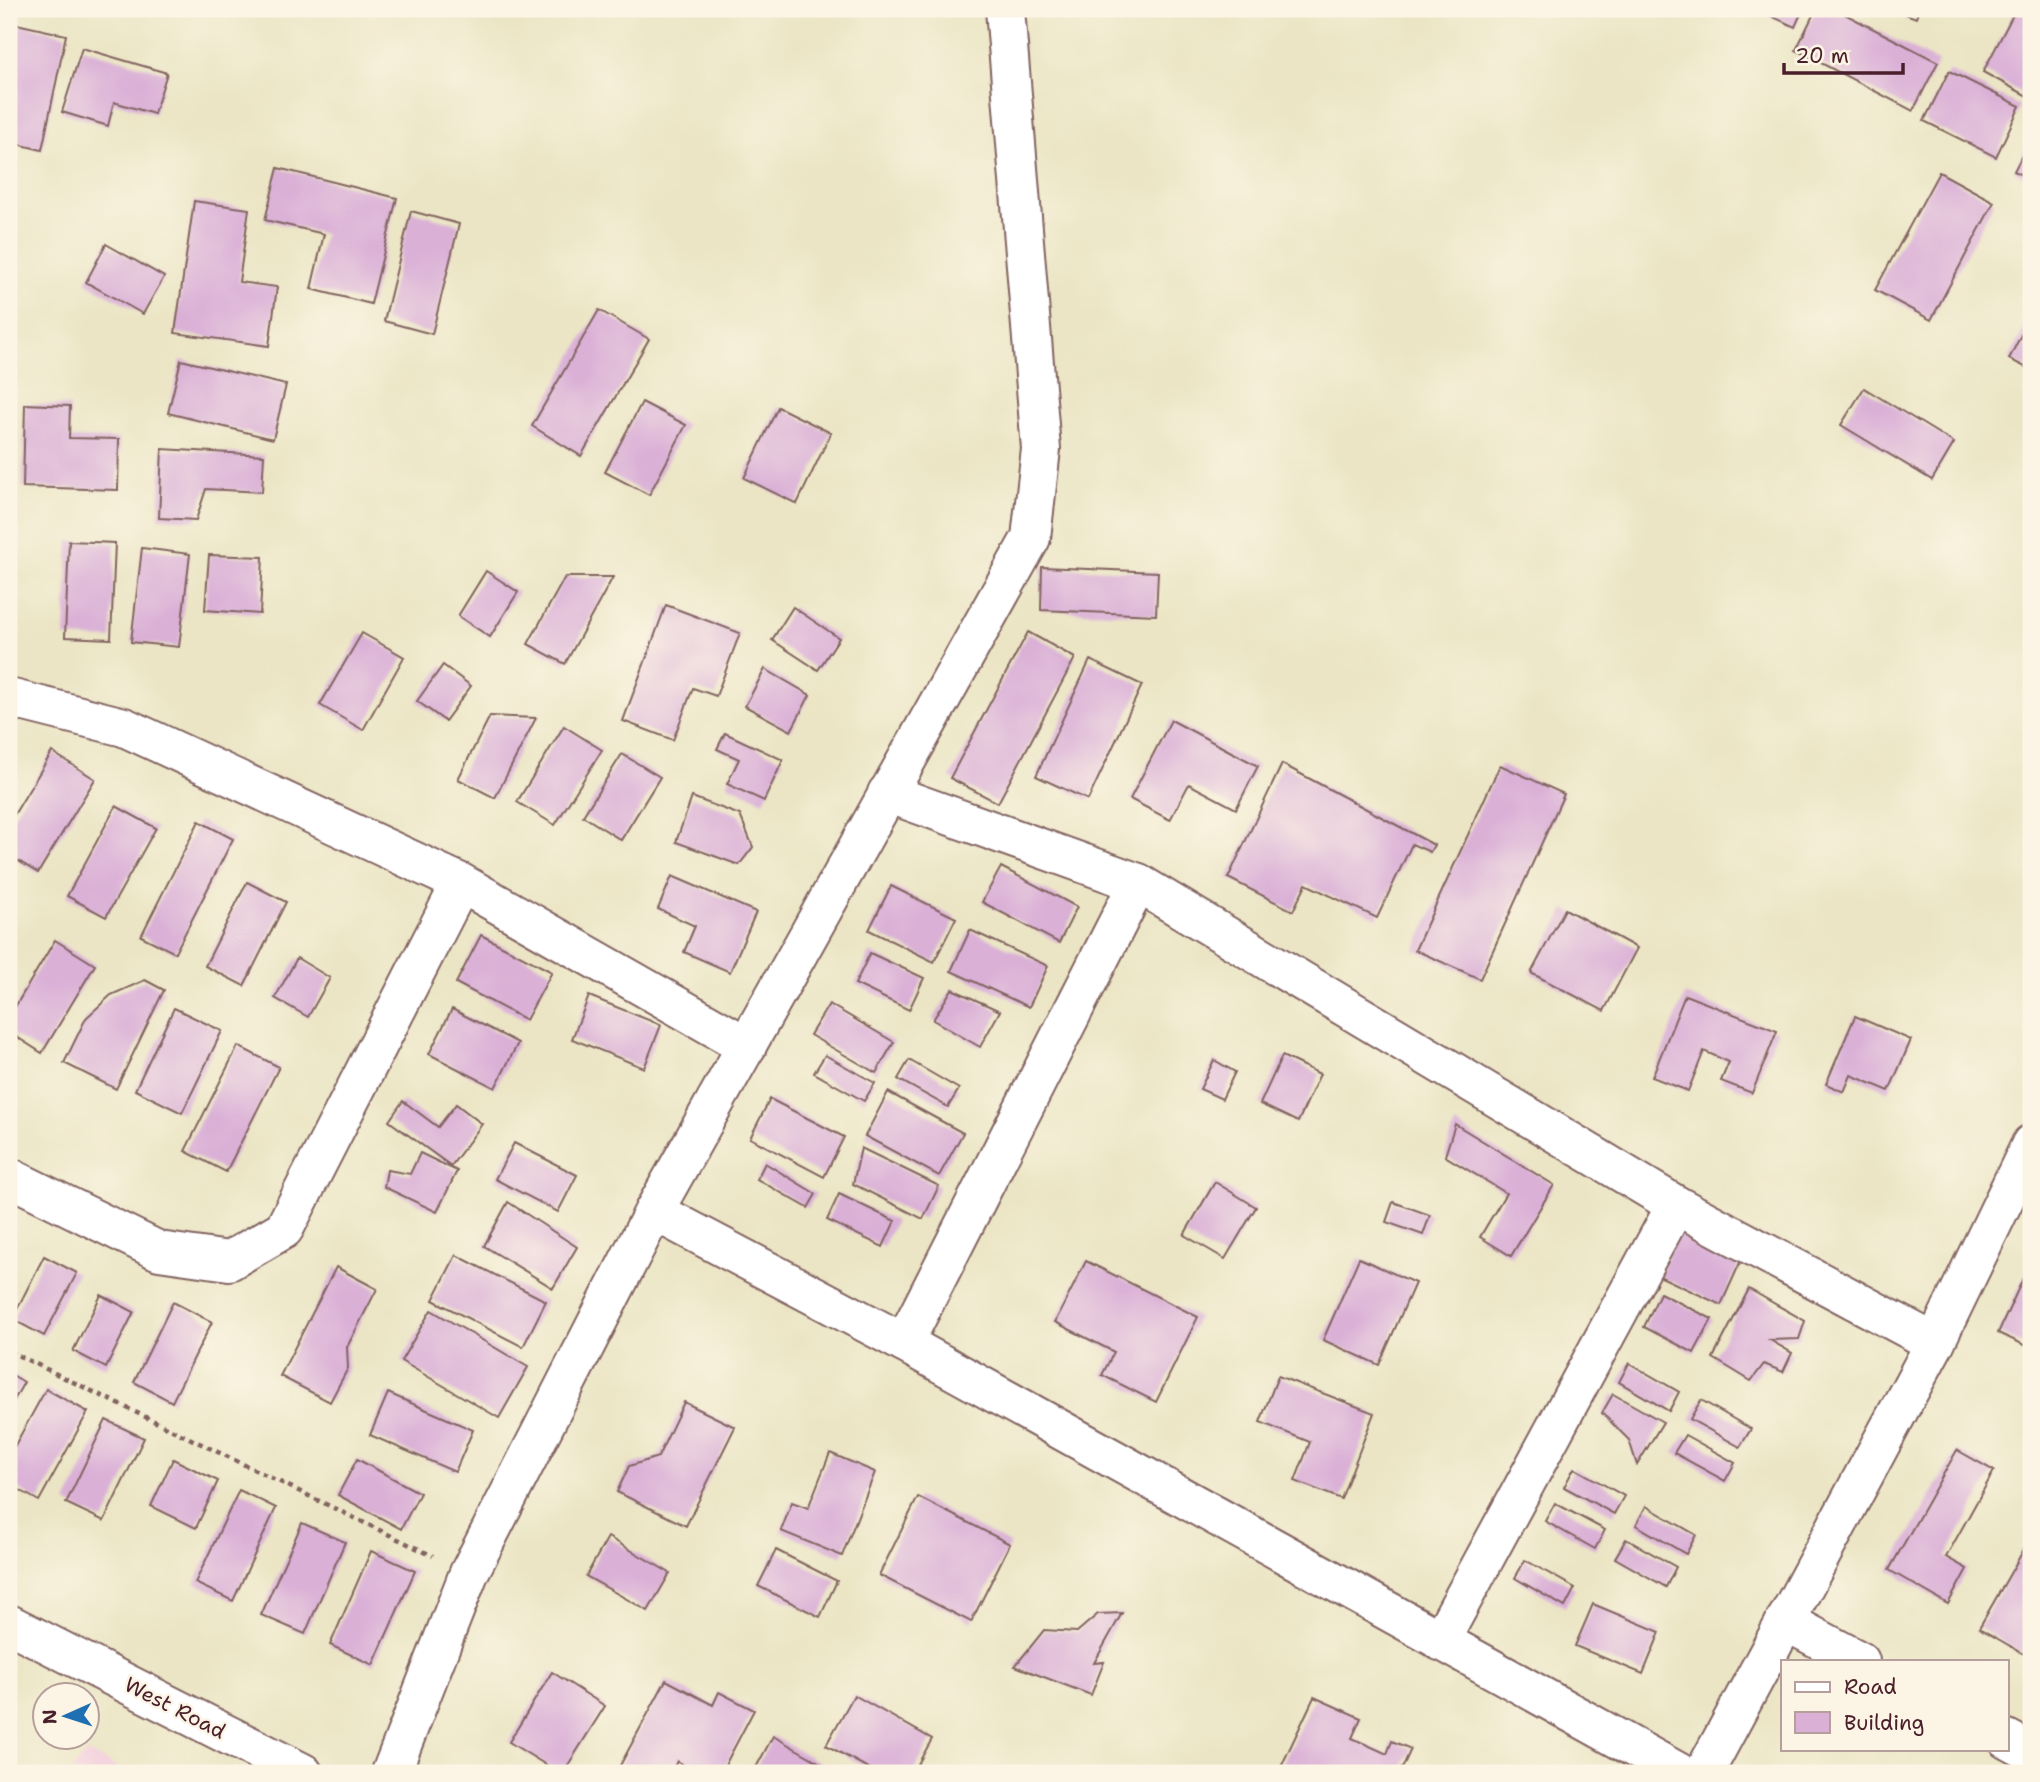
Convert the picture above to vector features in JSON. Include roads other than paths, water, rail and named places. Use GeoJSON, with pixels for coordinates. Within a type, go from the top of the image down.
{"type":"FeatureCollection","features":[{"type":"Feature","properties":{"kind":"street"},"geometry":{"type":"LineString","coordinates":[[391,1773],[469,1573],[654,1211],[1031,538],[1041,449],[1005,9]]}},
{"type":"Feature","properties":{"kind":"street"},"geometry":{"type":"LineString","coordinates":[[9,698],[124,727],[461,883],[747,1046]]}},
{"type":"Feature","properties":{"kind":"street"},"geometry":{"type":"LineString","coordinates":[[887,793],[1138,883],[1676,1205],[1935,1343]]}},
{"type":"Feature","properties":{"kind":"street"},"geometry":{"type":"LineString","coordinates":[[9,1177],[159,1251],[229,1261],[284,1230],[461,883]]}},
{"type":"Feature","properties":{"kind":"street"},"geometry":{"type":"LineString","coordinates":[[904,1343],[1138,883]]}},
{"type":"Feature","properties":{"kind":"street"},"geometry":{"type":"LineString","coordinates":[[1704,1773],[1935,1343],[2031,1144]]}},
{"type":"Feature","properties":{"kind":"street"},"geometry":{"type":"LineString","coordinates":[[1440,1641],[1676,1205]]}},
{"type":"Feature","properties":{"kind":"street"},"geometry":{"type":"LineString","coordinates":[[654,1211],[904,1343],[1680,1773]]}},
{"type":"Feature","properties":{"kind":"street"},"geometry":{"type":"LineString","coordinates":[[1784,1621],[1858,1660]]}},
{"type":"Feature","properties":{"kind":"street","name":"West Road"},"geometry":{"type":"LineString","coordinates":[[9,1624],[303,1773]]}},
{"type":"Feature","properties":{"kind":"street"},"geometry":{"type":"LineString","coordinates":[[2008,1740],[2031,1752]]}}]}
